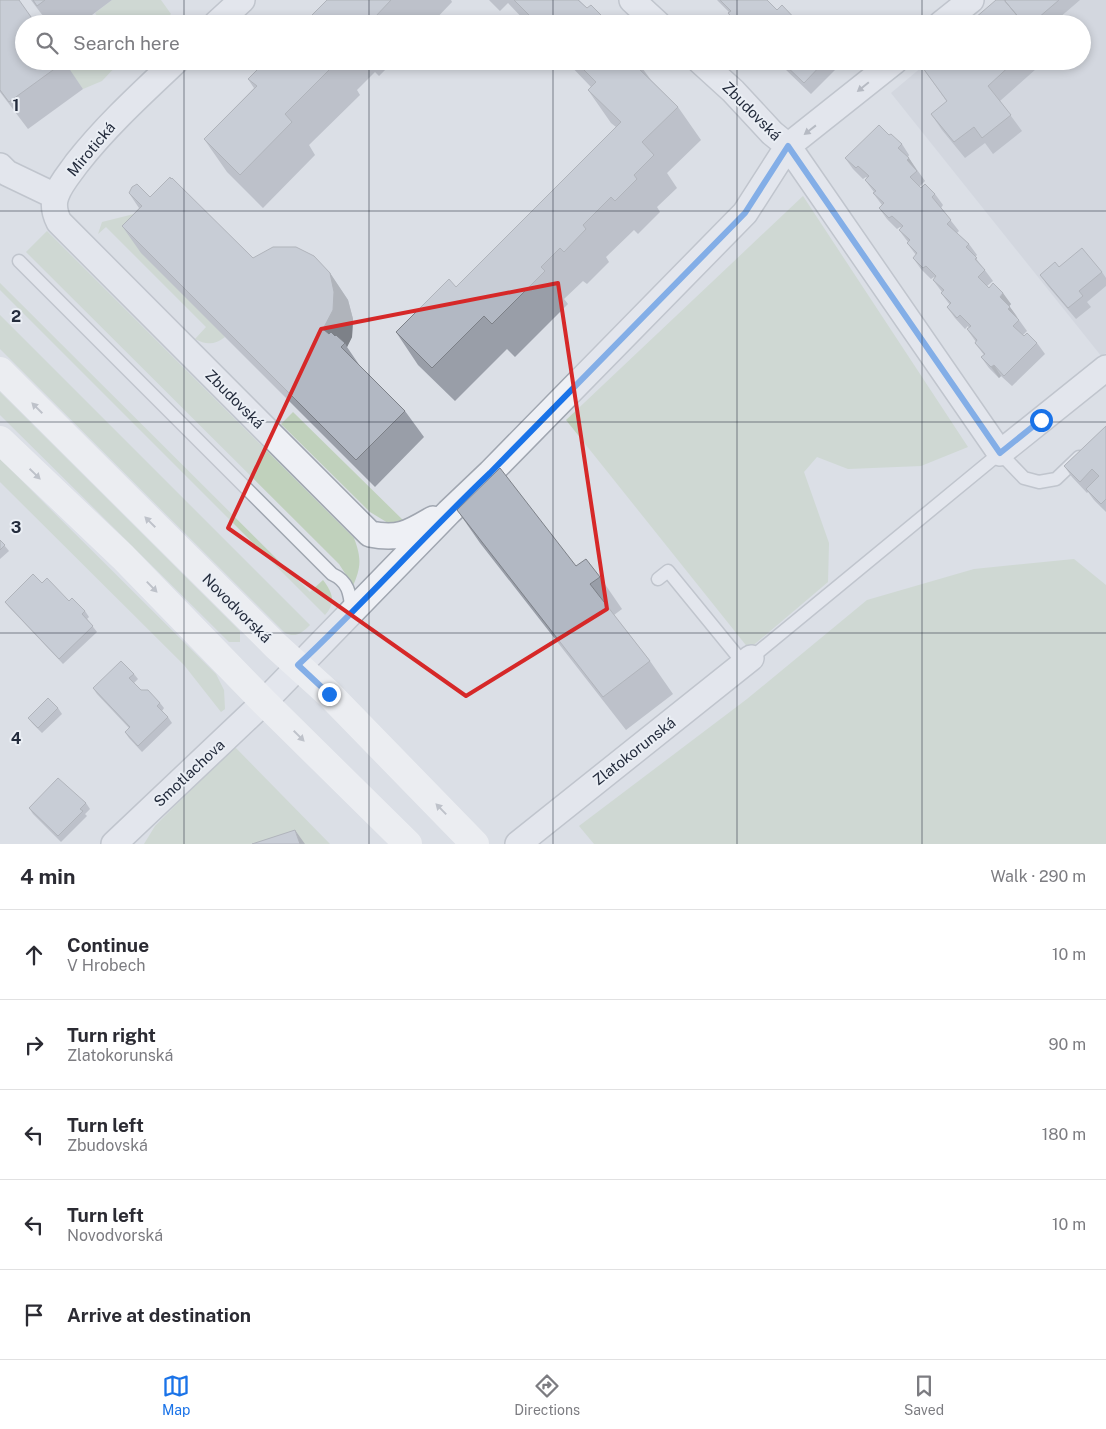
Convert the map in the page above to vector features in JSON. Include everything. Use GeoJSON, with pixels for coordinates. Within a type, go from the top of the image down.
{"type":"FeatureCollection","features":[{"type":"Feature","properties":{"kind":"main road","name":"Novodvorská"},"geometry":{"type":"LineString","coordinates":[[0,371],[269,639],[329,694],[475,844]]}},
{"type":"Feature","properties":{"kind":"main road"},"geometry":{"type":"LineString","coordinates":[[0,440],[123,557],[264,702],[408,844]]}},
{"type":"Feature","properties":{"kind":"street"},"geometry":{"type":"LineString","coordinates":[[226,15],[242,0]]}},
{"type":"Feature","properties":{"kind":"street"},"geometry":{"type":"LineString","coordinates":[[632,0],[648,15]]}},
{"type":"Feature","properties":{"kind":"street"},"geometry":{"type":"LineString","coordinates":[[952,15],[970,0]]}},
{"type":"Feature","properties":{"kind":"street","name":"Mirotická"},"geometry":{"type":"LineString","coordinates":[[56,196],[67,176],[97,138],[128,105],[166,70]]}},
{"type":"Feature","properties":{"kind":"street","name":"Zbudovská"},"geometry":{"type":"LineString","coordinates":[[264,702],[298,665],[352,613],[449,512],[490,473],[745,213],[788,146],[772,133],[733,91],[710,70]]}},
{"type":"Feature","properties":{"kind":"street"},"geometry":{"type":"LineString","coordinates":[[884,70],[788,146],[1000,453],[1106,368]]}},
{"type":"Feature","properties":{"kind":"street"},"geometry":{"type":"LineString","coordinates":[[0,166],[8,173],[56,196]]}},
{"type":"Feature","properties":{"kind":"street","name":"Zbudovská"},"geometry":{"type":"LineString","coordinates":[[56,196],[55,213],[59,222],[370,534],[387,538],[408,534],[434,518],[449,512]]}},
{"type":"Feature","properties":{"kind":"street","name":"Zlatokorunská"},"geometry":{"type":"LineString","coordinates":[[518,844],[747,661]]}},
{"type":"Feature","properties":{"kind":"street","name":"Smotlachova"},"geometry":{"type":"LineString","coordinates":[[114,844],[264,702]]}},
{"type":"Feature","properties":{"kind":"street"},"geometry":{"type":"LineString","coordinates":[[130,844],[140,819]]}},
{"type":"Feature","properties":{"kind":"lane"},"geometry":{"type":"LineString","coordinates":[[19,261],[332,574],[340,578],[350,592],[352,613]]}},
{"type":"Feature","properties":{"kind":"lane"},"geometry":{"type":"LineString","coordinates":[[658,578],[668,571],[747,661],[1000,453],[1024,478],[1039,482],[1056,479],[1084,452]]}},
{"type":"Feature","properties":{"kind":"highlighted area"},"geometry":{"type":"Polygon","coordinates":[[[558,283],[607,609],[466,696],[228,528],[321,329],[558,283]]]}},
{"type":"Feature","properties":{"kind":"shaded area"},"geometry":{"type":"Polygon","coordinates":[[[1002,0],[1106,0],[1106,353],[1102,357],[891,93],[918,70],[1091,70],[1091,15],[984,15],[1002,0]]]}},
{"type":"Feature","properties":{"kind":"green space"},"geometry":{"type":"Polygon","coordinates":[[[112,0],[161,0],[171,14],[96,15],[95,13],[112,0]]]}},
{"type":"Feature","properties":{"kind":"green space"},"geometry":{"type":"Polygon","coordinates":[[[69,70],[112,70],[102,81],[83,89],[69,70]]]}},
{"type":"Feature","properties":{"kind":"green space"},"geometry":{"type":"Polygon","coordinates":[[[803,196],[968,447],[921,466],[848,469],[817,457],[804,472],[829,543],[828,582],[749,649],[566,420],[803,196]]]}},
{"type":"Feature","properties":{"kind":"green space"},"geometry":{"type":"Polygon","coordinates":[[[138,213],[225,337],[218,342],[210,343],[195,339],[206,327],[106,227],[98,234],[102,222],[138,213]]]}},
{"type":"Feature","properties":{"kind":"green space"},"geometry":{"type":"Polygon","coordinates":[[[47,231],[354,538],[359,563],[352,588],[339,564],[26,252],[47,231]]]}},
{"type":"Feature","properties":{"kind":"green space"},"geometry":{"type":"Polygon","coordinates":[[[0,283],[310,592],[323,580],[332,597],[331,606],[325,615],[0,290],[0,283]]]}},
{"type":"Feature","properties":{"kind":"green space"},"geometry":{"type":"Polygon","coordinates":[[[0,315],[310,625],[295,635],[284,632],[0,349],[0,315]]]}},
{"type":"Feature","properties":{"kind":"green space"},"geometry":{"type":"Polygon","coordinates":[[[0,392],[240,631],[240,642],[229,642],[0,415],[0,392]]]}},
{"type":"Feature","properties":{"kind":"green space"},"geometry":{"type":"Polygon","coordinates":[[[293,412],[407,524],[388,523],[370,512],[281,424],[293,412]]]}},
{"type":"Feature","properties":{"kind":"green space"},"geometry":{"type":"Polygon","coordinates":[[[0,459],[216,674],[224,690],[225,709],[221,712],[184,665],[0,482],[0,459]]]}},
{"type":"Feature","properties":{"kind":"green space"},"geometry":{"type":"Polygon","coordinates":[[[1074,559],[1106,585],[1106,844],[594,844],[579,826],[747,699],[867,600],[974,569],[1074,559]]]}},
{"type":"Feature","properties":{"kind":"green space"},"geometry":{"type":"Polygon","coordinates":[[[234,746],[330,844],[144,844],[155,826],[234,746]]]}},
{"type":"Feature","properties":{"kind":"building"},"geometry":{"type":"Polygon","coordinates":[[[0,0],[19,0],[30,15],[15,15],[15,70],[53,70],[9,102],[0,90],[0,0]]]}},
{"type":"Feature","properties":{"kind":"building"},"geometry":{"type":"Polygon","coordinates":[[[33,0],[45,0],[37,6],[33,0]]]}},
{"type":"Feature","properties":{"kind":"building"},"geometry":{"type":"Polygon","coordinates":[[[327,0],[391,0],[377,15],[312,15],[327,0]]]}},
{"type":"Feature","properties":{"kind":"building"},"geometry":{"type":"Polygon","coordinates":[[[514,0],[578,0],[587,8],[591,5],[601,15],[529,15],[514,0]]]}},
{"type":"Feature","properties":{"kind":"building"},"geometry":{"type":"Polygon","coordinates":[[[720,0],[767,0],[777,10],[782,5],[791,15],[730,15],[728,13],[731,11],[720,0]]]}},
{"type":"Feature","properties":{"kind":"building"},"geometry":{"type":"Polygon","coordinates":[[[996,0],[1004,0],[1017,15],[978,15],[996,0]]]}},
{"type":"Feature","properties":{"kind":"building"},"geometry":{"type":"Polygon","coordinates":[[[1059,0],[1042,15],[1017,15],[1005,1],[1059,0]]]}},
{"type":"Feature","properties":{"kind":"building"},"geometry":{"type":"Polygon","coordinates":[[[257,70],[329,70],[285,114],[292,122],[240,175],[204,139],[257,86],[248,79],[257,70]]]}},
{"type":"Feature","properties":{"kind":"building"},"geometry":{"type":"Polygon","coordinates":[[[584,70],[640,70],[678,107],[642,142],[654,155],[634,175],[637,179],[615,201],[611,197],[583,225],[586,229],[564,252],[560,248],[541,267],[545,271],[492,324],[484,316],[432,368],[396,332],[449,279],[456,287],[621,122],[588,90],[596,82],[584,70]]]}},
{"type":"Feature","properties":{"kind":"building"},"geometry":{"type":"Polygon","coordinates":[[[790,70],[816,70],[804,83],[790,70]]]}},
{"type":"Feature","properties":{"kind":"building"},"geometry":{"type":"Polygon","coordinates":[[[924,70],[1005,70],[988,86],[1011,115],[982,138],[974,127],[954,142],[931,114],[947,101],[924,70]]]}},
{"type":"Feature","properties":{"kind":"building"},"geometry":{"type":"Polygon","coordinates":[[[879,125],[902,144],[898,148],[909,158],[907,160],[917,171],[910,177],[921,188],[925,184],[935,194],[932,197],[951,220],[947,224],[969,244],[966,247],[985,270],[978,277],[989,288],[993,283],[1003,293],[1000,297],[1019,320],[1013,326],[1024,336],[1027,333],[1037,343],[1004,376],[994,365],[991,367],[981,357],[985,354],[975,343],[977,340],[967,329],[971,326],[960,315],[957,318],[947,307],[951,303],[941,293],[944,290],[933,280],[936,276],[926,266],[923,268],[913,258],[917,253],[907,243],[910,240],[899,230],[903,226],[892,216],[889,218],[879,208],[884,203],[873,193],[876,191],[865,180],[869,176],[845,158],[879,125]]]}},
{"type":"Feature","properties":{"kind":"building"},"geometry":{"type":"Polygon","coordinates":[[[170,177],[253,258],[273,247],[296,247],[314,256],[330,273],[334,292],[333,310],[323,329],[329,334],[331,332],[336,335],[345,343],[341,347],[405,411],[356,460],[122,226],[142,206],[129,193],[132,187],[137,184],[150,197],[170,177]]]}},
{"type":"Feature","properties":{"kind":"building"},"geometry":{"type":"Polygon","coordinates":[[[1082,248],[1102,272],[1079,291],[1083,296],[1068,308],[1040,275],[1055,262],[1059,267],[1082,248]]]}},
{"type":"Feature","properties":{"kind":"building"},"geometry":{"type":"Polygon","coordinates":[[[1106,426],[1106,499],[1101,504],[1086,489],[1099,476],[1092,469],[1080,482],[1064,466],[1106,426]]]}},
{"type":"Feature","properties":{"kind":"building"},"geometry":{"type":"Polygon","coordinates":[[[500,468],[576,566],[586,559],[600,577],[590,584],[650,661],[603,697],[457,510],[500,468]]]}},
{"type":"Feature","properties":{"kind":"building"},"geometry":{"type":"Polygon","coordinates":[[[0,540],[5,545],[0,550],[0,540]]]}},
{"type":"Feature","properties":{"kind":"building"},"geometry":{"type":"Polygon","coordinates":[[[33,574],[42,583],[47,578],[69,601],[72,598],[85,611],[82,614],[93,626],[59,659],[5,602],[33,574]]]}},
{"type":"Feature","properties":{"kind":"building"},"geometry":{"type":"Polygon","coordinates":[[[121,661],[134,674],[129,678],[141,690],[148,690],[160,703],[157,706],[168,717],[138,746],[125,732],[130,727],[93,688],[121,661]]]}},
{"type":"Feature","properties":{"kind":"building"},"geometry":{"type":"Polygon","coordinates":[[[48,698],[58,708],[38,728],[28,718],[48,698]]]}},
{"type":"Feature","properties":{"kind":"building"},"geometry":{"type":"Polygon","coordinates":[[[58,778],[86,803],[80,809],[83,811],[58,836],[29,808],[58,778]]]}},
{"type":"Feature","properties":{"kind":"building"},"geometry":{"type":"Polygon","coordinates":[[[295,830],[300,844],[252,844],[295,830]]]}},
{"type":"Feature","properties":{"kind":"route"},"geometry":{"type":"LineString","coordinates":[[329,694],[298,665],[335,631],[449,512],[490,473],[745,213],[788,146],[1000,453],[1041,420]]}}]}
